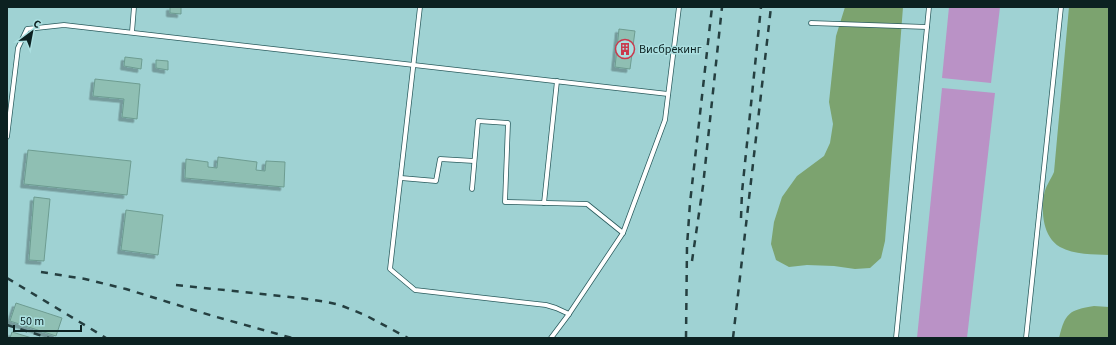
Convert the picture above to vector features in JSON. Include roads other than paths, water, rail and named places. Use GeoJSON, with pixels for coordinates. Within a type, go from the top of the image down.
{"type":"FeatureCollection","features":[{"type":"Feature","properties":{"kind":"lane"},"geometry":{"type":"LineString","coordinates":[[132,32],[134,7]]}},
{"type":"Feature","properties":{"kind":"lane"},"geometry":{"type":"LineString","coordinates":[[420,7],[415,65],[390,270],[415,290],[546,305],[569,314]]}},
{"type":"Feature","properties":{"kind":"lane"},"geometry":{"type":"LineString","coordinates":[[551,338],[569,314],[623,233],[666,120],[679,7]]}},
{"type":"Feature","properties":{"kind":"lane"},"geometry":{"type":"LineString","coordinates":[[896,338],[929,7]]}},
{"type":"Feature","properties":{"kind":"lane"},"geometry":{"type":"LineString","coordinates":[[1026,338],[1061,7]]}},
{"type":"Feature","properties":{"kind":"lane"},"geometry":{"type":"LineString","coordinates":[[811,23],[927,27]]}},
{"type":"Feature","properties":{"kind":"lane"},"geometry":{"type":"LineString","coordinates":[[7,137],[18,48],[27,29],[64,25],[668,94]]}},
{"type":"Feature","properties":{"kind":"lane"},"geometry":{"type":"LineString","coordinates":[[544,203],[557,82]]}},
{"type":"Feature","properties":{"kind":"lane"},"geometry":{"type":"LineString","coordinates":[[472,189],[478,121],[508,123],[505,202],[586,204],[623,233]]}},
{"type":"Feature","properties":{"kind":"lane"},"geometry":{"type":"LineString","coordinates":[[401,178],[436,181],[440,158],[474,161]]}},
{"type":"Feature","properties":{"kind":"railway"},"geometry":{"type":"LineString","coordinates":[[686,338],[687,246],[690,203],[712,7]]}},
{"type":"Feature","properties":{"kind":"railway"},"geometry":{"type":"LineString","coordinates":[[692,261],[703,186],[722,7]]}},
{"type":"Feature","properties":{"kind":"railway"},"geometry":{"type":"LineString","coordinates":[[741,218],[742,192],[761,7]]}},
{"type":"Feature","properties":{"kind":"railway"},"geometry":{"type":"LineString","coordinates":[[733,338],[771,7]]}},
{"type":"Feature","properties":{"kind":"railway"},"geometry":{"type":"LineString","coordinates":[[41,272],[85,279],[126,289],[213,316],[292,338]]}},
{"type":"Feature","properties":{"kind":"railway"},"geometry":{"type":"LineString","coordinates":[[7,278],[106,338]]}},
{"type":"Feature","properties":{"kind":"railway"},"geometry":{"type":"LineString","coordinates":[[176,285],[327,302],[340,305],[365,315],[408,338]]}},
{"type":"Feature","properties":{"kind":"railway"},"geometry":{"type":"LineString","coordinates":[[7,325],[49,338]]}},
{"type":"Feature","properties":{"kind":"place","name":"Висбрекинг"},"geometry":{"type":"Point","coordinates":[625,49]}}]}
